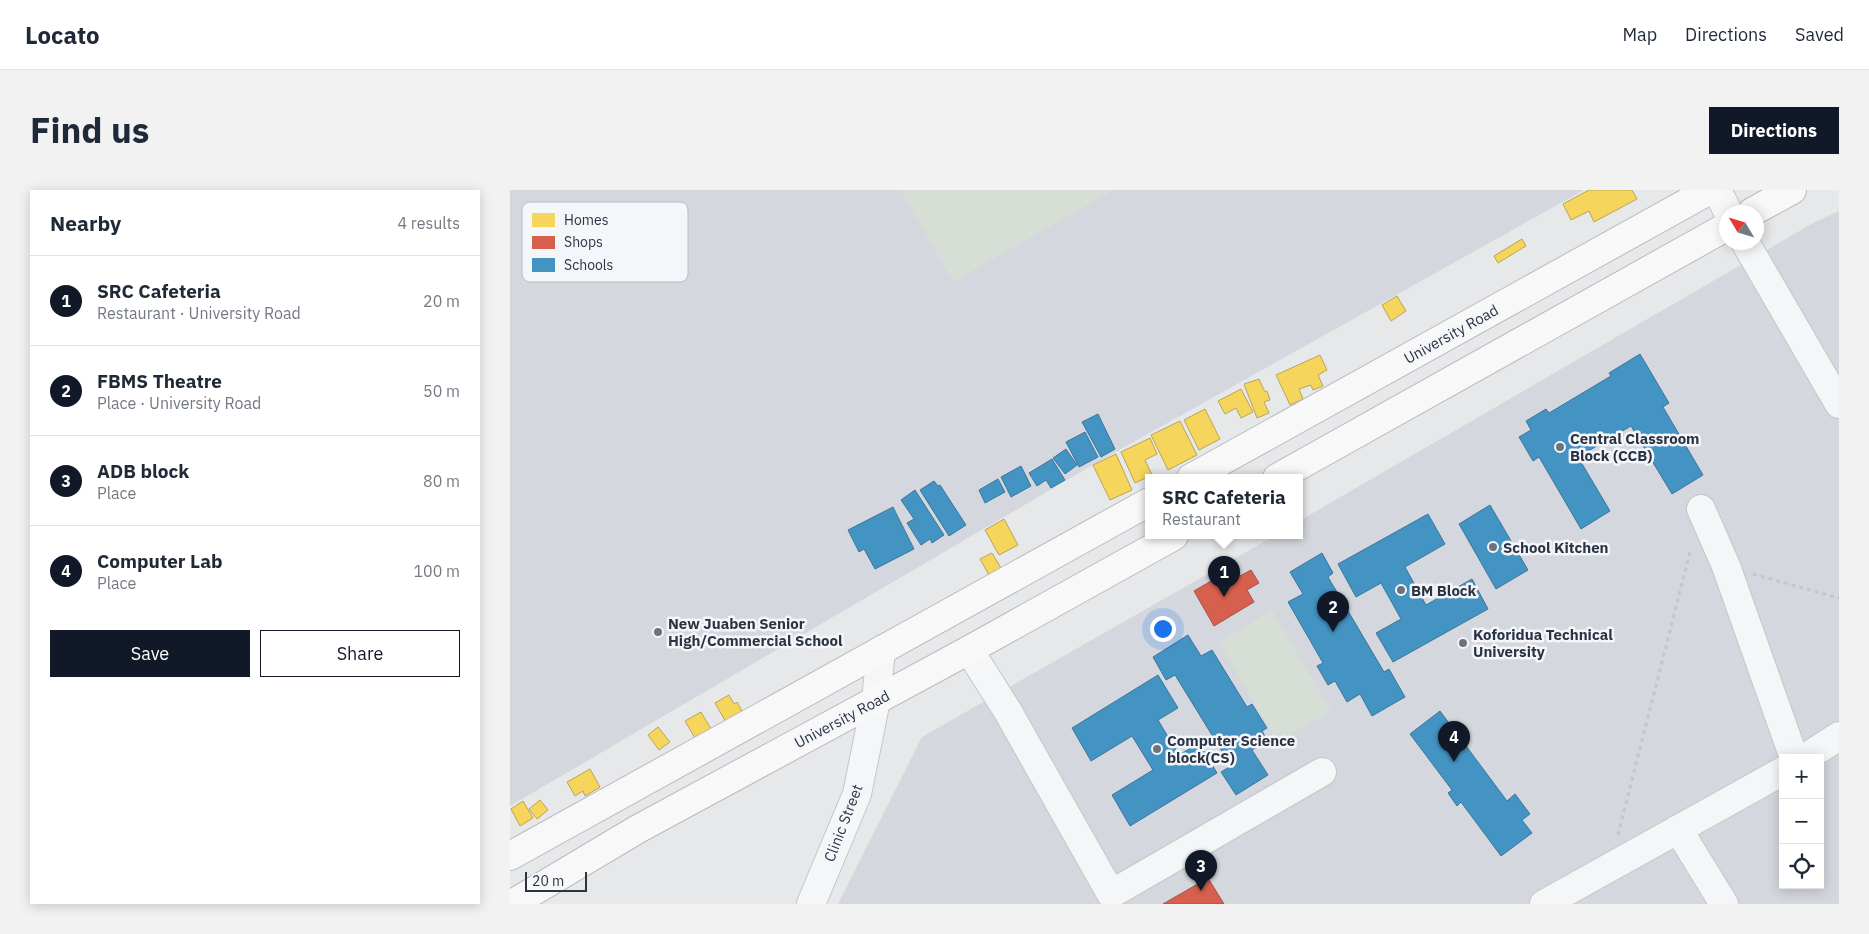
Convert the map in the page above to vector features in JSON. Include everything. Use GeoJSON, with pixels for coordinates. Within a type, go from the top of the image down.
{"type":"FeatureCollection","features":[{"type":"Feature","properties":{"kind":"highway","name":"University Road"},"geometry":{"type":"LineString","coordinates":[[1198,474],[1710,190]]}},
{"type":"Feature","properties":{"kind":"highway"},"geometry":{"type":"LineString","coordinates":[[1764,205],[1792,190]]}},
{"type":"Feature","properties":{"kind":"highway"},"geometry":{"type":"LineString","coordinates":[[1284,474],[1719,231]]}},
{"type":"Feature","properties":{"kind":"highway"},"geometry":{"type":"LineString","coordinates":[[510,856],[1145,504]]}},
{"type":"Feature","properties":{"kind":"highway","name":"University Road"},"geometry":{"type":"LineString","coordinates":[[512,904],[638,829],[969,650],[1169,539]]}},
{"type":"Feature","properties":{"kind":"street"},"geometry":{"type":"LineString","coordinates":[[1717,190],[1724,205]]}},
{"type":"Feature","properties":{"kind":"street"},"geometry":{"type":"LineString","coordinates":[[1750,250],[1839,404]]}},
{"type":"Feature","properties":{"kind":"street"},"geometry":{"type":"LineString","coordinates":[[1700,509],[1726,566],[1793,754]]}},
{"type":"Feature","properties":{"kind":"street","name":"Clinic Street"},"geometry":{"type":"LineString","coordinates":[[811,904],[857,794],[876,700],[882,650]]}},
{"type":"Feature","properties":{"kind":"street"},"geometry":{"type":"LineString","coordinates":[[969,650],[1007,710],[1102,899],[1322,772]]}},
{"type":"Feature","properties":{"kind":"street"},"geometry":{"type":"LineString","coordinates":[[1811,754],[1839,736]]}},
{"type":"Feature","properties":{"kind":"street"},"geometry":{"type":"LineString","coordinates":[[1544,904],[1779,773]]}},
{"type":"Feature","properties":{"kind":"street"},"geometry":{"type":"LineString","coordinates":[[1678,829],[1724,904]]}},
{"type":"Feature","properties":{"kind":"path"},"geometry":{"type":"LineString","coordinates":[[1610,867],[1691,548]]}},
{"type":"Feature","properties":{"kind":"path"},"geometry":{"type":"LineString","coordinates":[[1726,566],[1839,598]]}},
{"type":"Feature","properties":{"kind":"shaded area","name":"New Juaben Senior High/Commercial School"},"geometry":{"type":"Polygon","coordinates":[[[510,190],[1584,190],[1103,459],[510,806],[510,190]]]}},
{"type":"Feature","properties":{"kind":"shaded area"},"geometry":{"type":"Polygon","coordinates":[[[901,190],[1114,190],[953,282],[901,190]]]}},
{"type":"Feature","properties":{"kind":"shaded area","name":"Koforidua Technical University"},"geometry":{"type":"Polygon","coordinates":[[[1839,211],[1839,904],[838,904],[922,737],[1269,539],[1303,539],[1303,519],[1815,222],[1839,211]]]}},
{"type":"Feature","properties":{"kind":"shaded area"},"geometry":{"type":"Polygon","coordinates":[[[1272,610],[1331,711],[1277,742],[1219,642],[1272,610]]]}},
{"type":"Feature","properties":{"kind":"building: Homes"},"geometry":{"type":"Polygon","coordinates":[[[1589,190],[1632,190],[1637,199],[1594,222],[1589,211],[1571,220],[1563,204],[1589,190]]]}},
{"type":"Feature","properties":{"kind":"building: Homes"},"geometry":{"type":"Polygon","coordinates":[[[1522,239],[1526,246],[1498,263],[1494,256],[1522,239]]]}},
{"type":"Feature","properties":{"kind":"building: Homes"},"geometry":{"type":"Polygon","coordinates":[[[1397,296],[1406,311],[1391,321],[1382,305],[1397,296]]]}},
{"type":"Feature","properties":{"kind":"building: Homes"},"geometry":{"type":"Polygon","coordinates":[[[1320,355],[1327,370],[1318,375],[1323,386],[1313,390],[1311,385],[1299,389],[1303,399],[1290,405],[1276,375],[1320,355]]]}},
{"type":"Feature","properties":{"kind":"building: Homes"},"geometry":{"type":"Polygon","coordinates":[[[1259,379],[1265,392],[1267,391],[1270,400],[1264,402],[1269,413],[1257,418],[1244,384],[1259,379]]]}},
{"type":"Feature","properties":{"kind":"building: Homes"},"geometry":{"type":"Polygon","coordinates":[[[1241,389],[1253,412],[1241,418],[1236,408],[1225,414],[1218,401],[1241,389]]]}},
{"type":"Feature","properties":{"kind":"building: Homes"},"geometry":{"type":"Polygon","coordinates":[[[1205,409],[1220,439],[1199,450],[1184,420],[1205,409]]]}},
{"type":"Feature","properties":{"kind":"building: Homes"},"geometry":{"type":"Polygon","coordinates":[[[1180,421],[1197,455],[1168,470],[1151,435],[1180,421]]]}},
{"type":"Feature","properties":{"kind":"building: Homes"},"geometry":{"type":"Polygon","coordinates":[[[1150,438],[1157,454],[1145,460],[1152,474],[1145,474],[1145,478],[1135,483],[1121,452],[1150,438]]]}},
{"type":"Feature","properties":{"kind":"building: Homes"},"geometry":{"type":"Polygon","coordinates":[[[1116,454],[1132,490],[1110,500],[1093,465],[1116,454]]]}},
{"type":"Feature","properties":{"kind":"building: Homes"},"geometry":{"type":"Polygon","coordinates":[[[1004,519],[1018,545],[999,555],[985,530],[1004,519]]]}},
{"type":"Feature","properties":{"kind":"building: Homes"},"geometry":{"type":"Polygon","coordinates":[[[992,553],[1001,568],[989,575],[980,559],[992,553]]]}},
{"type":"Feature","properties":{"kind":"building: Homes"},"geometry":{"type":"Polygon","coordinates":[[[729,695],[734,704],[737,702],[744,715],[727,724],[715,703],[729,695]]]}},
{"type":"Feature","properties":{"kind":"building: Homes"},"geometry":{"type":"Polygon","coordinates":[[[701,712],[711,729],[695,738],[685,721],[701,712]]]}},
{"type":"Feature","properties":{"kind":"building: Homes"},"geometry":{"type":"Polygon","coordinates":[[[658,727],[670,742],[659,750],[648,735],[658,727]]]}},
{"type":"Feature","properties":{"kind":"building: Homes"},"geometry":{"type":"Polygon","coordinates":[[[590,769],[600,787],[585,796],[583,791],[575,796],[567,782],[590,769]]]}},
{"type":"Feature","properties":{"kind":"building: Homes"},"geometry":{"type":"Polygon","coordinates":[[[540,800],[548,810],[537,819],[529,809],[540,800]]]}},
{"type":"Feature","properties":{"kind":"building: Homes"},"geometry":{"type":"Polygon","coordinates":[[[523,801],[533,818],[520,826],[511,809],[523,801]]]}},
{"type":"Feature","properties":{"kind":"building: Shops"},"geometry":{"type":"Polygon","coordinates":[[[1235,567],[1240,576],[1251,570],[1259,583],[1247,590],[1254,602],[1214,626],[1194,591],[1235,567]]]}},
{"type":"Feature","properties":{"kind":"building: Shops"},"geometry":{"type":"Polygon","coordinates":[[[1208,878],[1224,904],[1163,904],[1208,878]]]}},
{"type":"Feature","properties":{"kind":"building: Schools","name":"Central Classroom Block (CCB)"},"geometry":{"type":"Polygon","coordinates":[[[1640,354],[1669,403],[1663,407],[1703,475],[1672,494],[1631,426],[1578,457],[1610,511],[1581,529],[1539,457],[1533,461],[1519,437],[1531,430],[1526,421],[1546,409],[1549,413],[1611,376],[1609,373],[1640,354]]]}},
{"type":"Feature","properties":{"kind":"building: Schools"},"geometry":{"type":"Polygon","coordinates":[[[1098,414],[1115,449],[1101,457],[1082,422],[1098,414]]]}},
{"type":"Feature","properties":{"kind":"building: Schools"},"geometry":{"type":"Polygon","coordinates":[[[1085,432],[1098,457],[1079,467],[1066,442],[1085,432]]]}},
{"type":"Feature","properties":{"kind":"building: Schools"},"geometry":{"type":"Polygon","coordinates":[[[1066,449],[1077,465],[1065,474],[1053,458],[1066,449]]]}},
{"type":"Feature","properties":{"kind":"building: Schools"},"geometry":{"type":"Polygon","coordinates":[[[1052,459],[1065,480],[1051,488],[1046,480],[1037,486],[1029,473],[1052,459]]]}},
{"type":"Feature","properties":{"kind":"building: Schools"},"geometry":{"type":"Polygon","coordinates":[[[1021,466],[1031,486],[1011,497],[1001,477],[1021,466]]]}},
{"type":"Feature","properties":{"kind":"building: Schools"},"geometry":{"type":"Polygon","coordinates":[[[998,479],[1005,492],[985,503],[979,490],[998,479]]]}},
{"type":"Feature","properties":{"kind":"building: Schools"},"geometry":{"type":"Polygon","coordinates":[[[934,481],[938,486],[940,485],[966,525],[949,536],[920,490],[934,481]]]}},
{"type":"Feature","properties":{"kind":"building: Schools"},"geometry":{"type":"Polygon","coordinates":[[[915,490],[944,535],[932,543],[930,539],[921,545],[907,523],[914,519],[901,500],[915,490]]]}},
{"type":"Feature","properties":{"kind":"building: Schools","name":"School Kitchen"},"geometry":{"type":"Polygon","coordinates":[[[1490,505],[1528,570],[1496,589],[1459,524],[1490,505]]]}},
{"type":"Feature","properties":{"kind":"building: Schools"},"geometry":{"type":"Polygon","coordinates":[[[893,507],[914,549],[875,569],[864,549],[859,552],[848,530],[893,507]]]}},
{"type":"Feature","properties":{"kind":"building: Schools","name":"BM Block"},"geometry":{"type":"Polygon","coordinates":[[[1428,514],[1445,544],[1405,567],[1426,605],[1472,579],[1488,609],[1393,662],[1376,633],[1401,619],[1381,583],[1356,597],[1338,564],[1428,514]]]}},
{"type":"Feature","properties":{"kind":"building: Schools"},"geometry":{"type":"Polygon","coordinates":[[[1322,553],[1333,573],[1328,577],[1384,672],[1389,669],[1405,697],[1372,716],[1360,694],[1347,702],[1335,681],[1328,685],[1317,666],[1323,663],[1288,602],[1303,594],[1290,572],[1322,553]]]}},
{"type":"Feature","properties":{"kind":"building: Schools"},"geometry":{"type":"Polygon","coordinates":[[[1188,635],[1201,656],[1212,650],[1247,707],[1252,704],[1267,728],[1262,731],[1268,741],[1252,750],[1268,775],[1236,795],[1221,772],[1231,766],[1175,675],[1166,680],[1153,657],[1188,635]]]}},
{"type":"Feature","properties":{"kind":"building: Schools","name":"Computer Science block(CS)"},"geometry":{"type":"Polygon","coordinates":[[[1158,675],[1178,708],[1158,720],[1179,755],[1199,743],[1217,773],[1130,826],[1112,795],[1153,770],[1132,736],[1091,761],[1072,728],[1158,675]]]}},
{"type":"Feature","properties":{"kind":"building: Schools"},"geometry":{"type":"Polygon","coordinates":[[[1440,711],[1507,801],[1515,794],[1530,814],[1522,820],[1532,833],[1501,856],[1461,802],[1457,806],[1448,793],[1452,790],[1410,734],[1440,711]]]}},
{"type":"Feature","properties":{"kind":"place","name":"Central Classroom Block (CCB)"},"geometry":{"type":"Point","coordinates":[1560,447]}},
{"type":"Feature","properties":{"kind":"place","name":"School Kitchen"},"geometry":{"type":"Point","coordinates":[1493,547]}},
{"type":"Feature","properties":{"kind":"place","name":"BM Block"},"geometry":{"type":"Point","coordinates":[1401,590]}},
{"type":"Feature","properties":{"kind":"place","name":"SRC Cafeteria"},"geometry":{"type":"Point","coordinates":[1224,597]}},
{"type":"Feature","properties":{"kind":"place","name":"New Juaben Senior High/Commercial School"},"geometry":{"type":"Point","coordinates":[658,632]}},
{"type":"Feature","properties":{"kind":"place","name":"FBMS Theatre"},"geometry":{"type":"Point","coordinates":[1333,632]}},
{"type":"Feature","properties":{"kind":"place","name":"Koforidua Technical University"},"geometry":{"type":"Point","coordinates":[1463,643]}},
{"type":"Feature","properties":{"kind":"place","name":"Computer Science block(CS)"},"geometry":{"type":"Point","coordinates":[1157,749]}},
{"type":"Feature","properties":{"kind":"place","name":"Computer Lab"},"geometry":{"type":"Point","coordinates":[1454,762]}},
{"type":"Feature","properties":{"kind":"place","name":"ADB block"},"geometry":{"type":"Point","coordinates":[1201,891]}}]}
